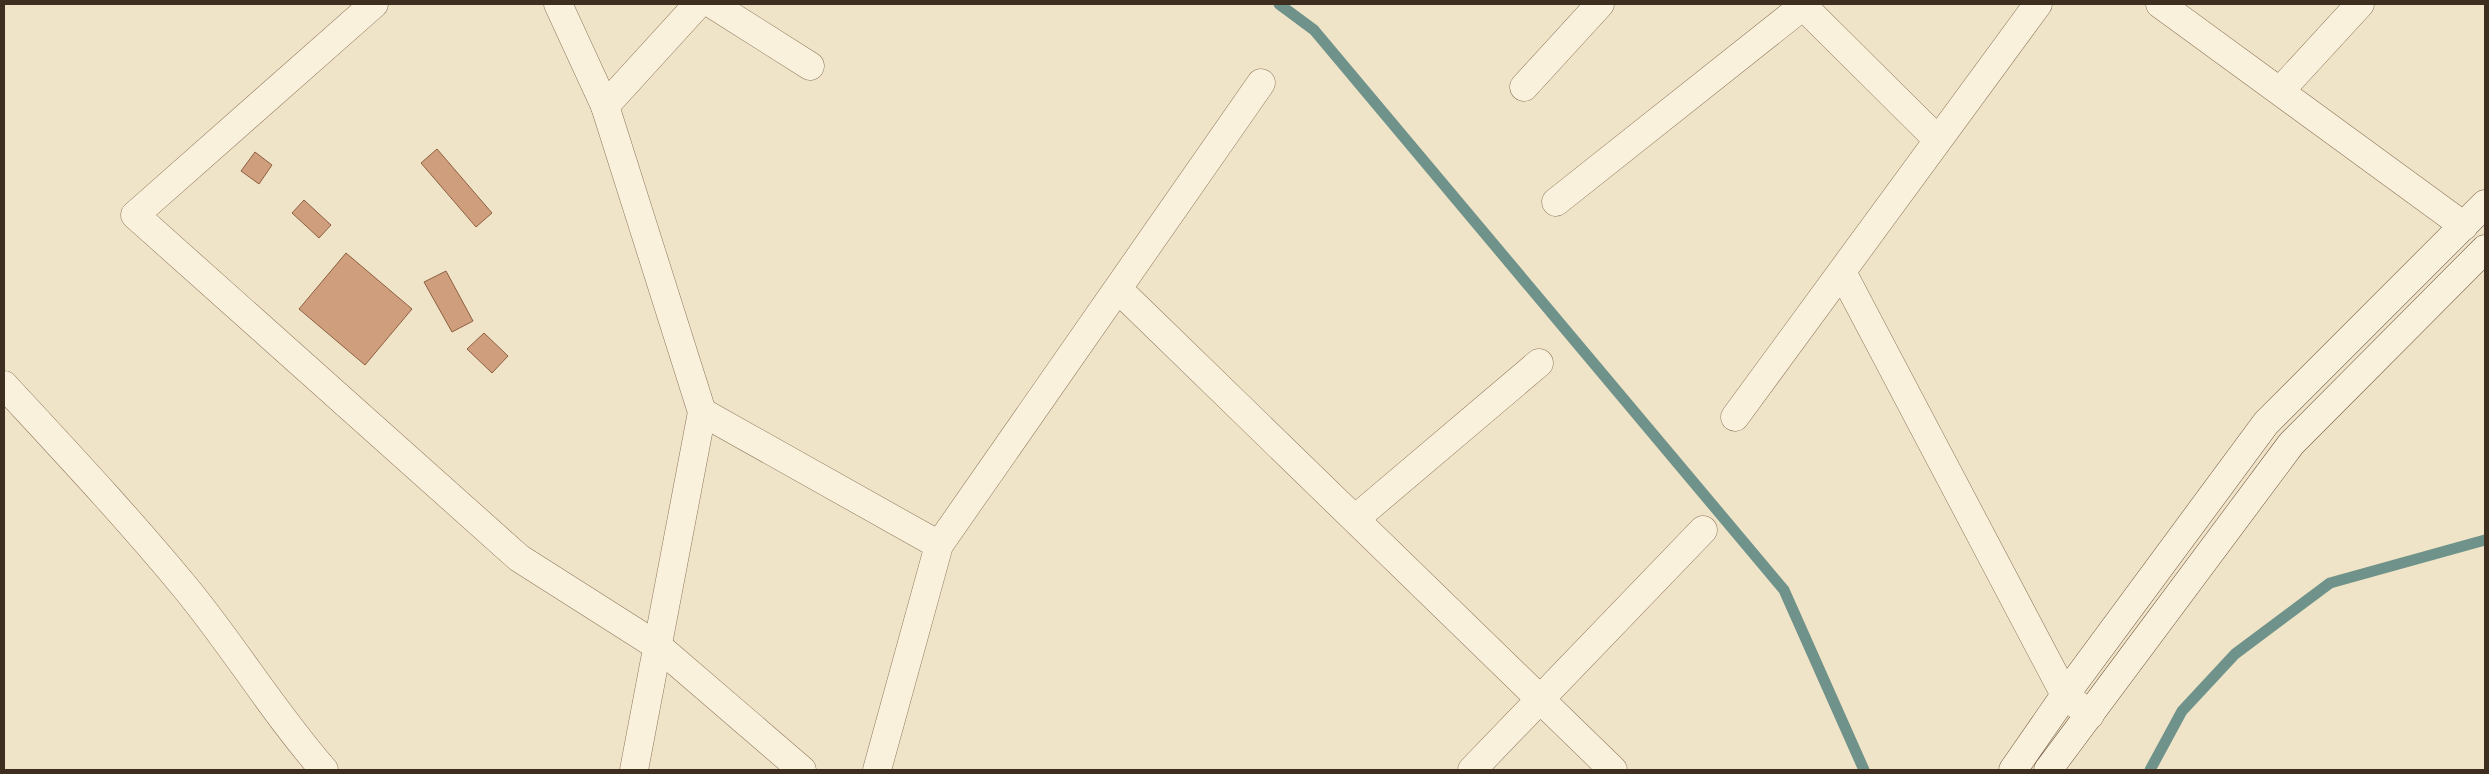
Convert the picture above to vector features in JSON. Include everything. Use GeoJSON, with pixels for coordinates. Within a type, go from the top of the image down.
{"type":"FeatureCollection","features":[{"type":"Feature","properties":{"kind":"street"},"geometry":{"type":"LineString","coordinates":[[558,4],[605,106],[702,412],[634,770]]}},
{"type":"Feature","properties":{"kind":"street"},"geometry":{"type":"LineString","coordinates":[[605,106],[698,4]]}},
{"type":"Feature","properties":{"kind":"street"},"geometry":{"type":"LineString","coordinates":[[712,4],[810,66]]}},
{"type":"Feature","properties":{"kind":"street"},"geometry":{"type":"LineString","coordinates":[[1524,87],[1600,4]]}},
{"type":"Feature","properties":{"kind":"street"},"geometry":{"type":"LineString","coordinates":[[1735,418],[2038,4]]}},
{"type":"Feature","properties":{"kind":"street"},"geometry":{"type":"LineString","coordinates":[[2160,4],[2464,226]]}},
{"type":"Feature","properties":{"kind":"street"},"geometry":{"type":"LineString","coordinates":[[2280,91],[2360,4]]}},
{"type":"Feature","properties":{"kind":"street"},"geometry":{"type":"LineString","coordinates":[[371,5],[135,216],[519,558],[659,646],[802,770]]}},
{"type":"Feature","properties":{"kind":"street"},"geometry":{"type":"LineString","coordinates":[[1556,202],[1802,5],[1938,140]]}},
{"type":"Feature","properties":{"kind":"street"},"geometry":{"type":"LineString","coordinates":[[877,770],[938,544],[1261,82]]}},
{"type":"Feature","properties":{"kind":"street"},"geometry":{"type":"LineString","coordinates":[[2485,204],[2266,423],[2065,695],[2019,761],[2049,770],[2291,444],[2485,249]]}},
{"type":"Feature","properties":{"kind":"street"},"geometry":{"type":"LineString","coordinates":[[1842,272],[2065,695],[2090,715]]}},
{"type":"Feature","properties":{"kind":"street"},"geometry":{"type":"LineString","coordinates":[[1118,289],[1613,770]]}},
{"type":"Feature","properties":{"kind":"street"},"geometry":{"type":"LineString","coordinates":[[1355,519],[1539,363]]}},
{"type":"Feature","properties":{"kind":"street"},"geometry":{"type":"LineString","coordinates":[[4,385],[111,501],[185,587],[298,740],[324,770]]}},
{"type":"Feature","properties":{"kind":"street"},"geometry":{"type":"LineString","coordinates":[[702,412],[938,544]]}},
{"type":"Feature","properties":{"kind":"street"},"geometry":{"type":"LineString","coordinates":[[1472,770],[1703,530]]}},
{"type":"Feature","properties":{"kind":"building"},"geometry":{"type":"Polygon","coordinates":[[[437,149],[492,213],[476,227],[421,163],[437,149]]]}},
{"type":"Feature","properties":{"kind":"building"},"geometry":{"type":"Polygon","coordinates":[[[255,152],[272,165],[259,184],[241,171],[255,152]]]}},
{"type":"Feature","properties":{"kind":"building"},"geometry":{"type":"Polygon","coordinates":[[[304,200],[331,225],[319,238],[292,213],[304,200]]]}},
{"type":"Feature","properties":{"kind":"building"},"geometry":{"type":"Polygon","coordinates":[[[346,253],[412,309],[365,365],[299,309],[346,253]]]}},
{"type":"Feature","properties":{"kind":"building"},"geometry":{"type":"Polygon","coordinates":[[[446,271],[473,321],[452,332],[424,282],[446,271]]]}},
{"type":"Feature","properties":{"kind":"building"},"geometry":{"type":"Polygon","coordinates":[[[484,333],[508,356],[492,373],[467,349],[484,333]]]}},
{"type":"Feature","properties":{"kind":"waterway"},"geometry":{"type":"LineString","coordinates":[[1279,4],[1314,30],[1784,590],[1864,770]]}},
{"type":"Feature","properties":{"kind":"waterway"},"geometry":{"type":"LineString","coordinates":[[2150,770],[2182,711],[2235,654],[2330,583],[2485,540]]}}]}
